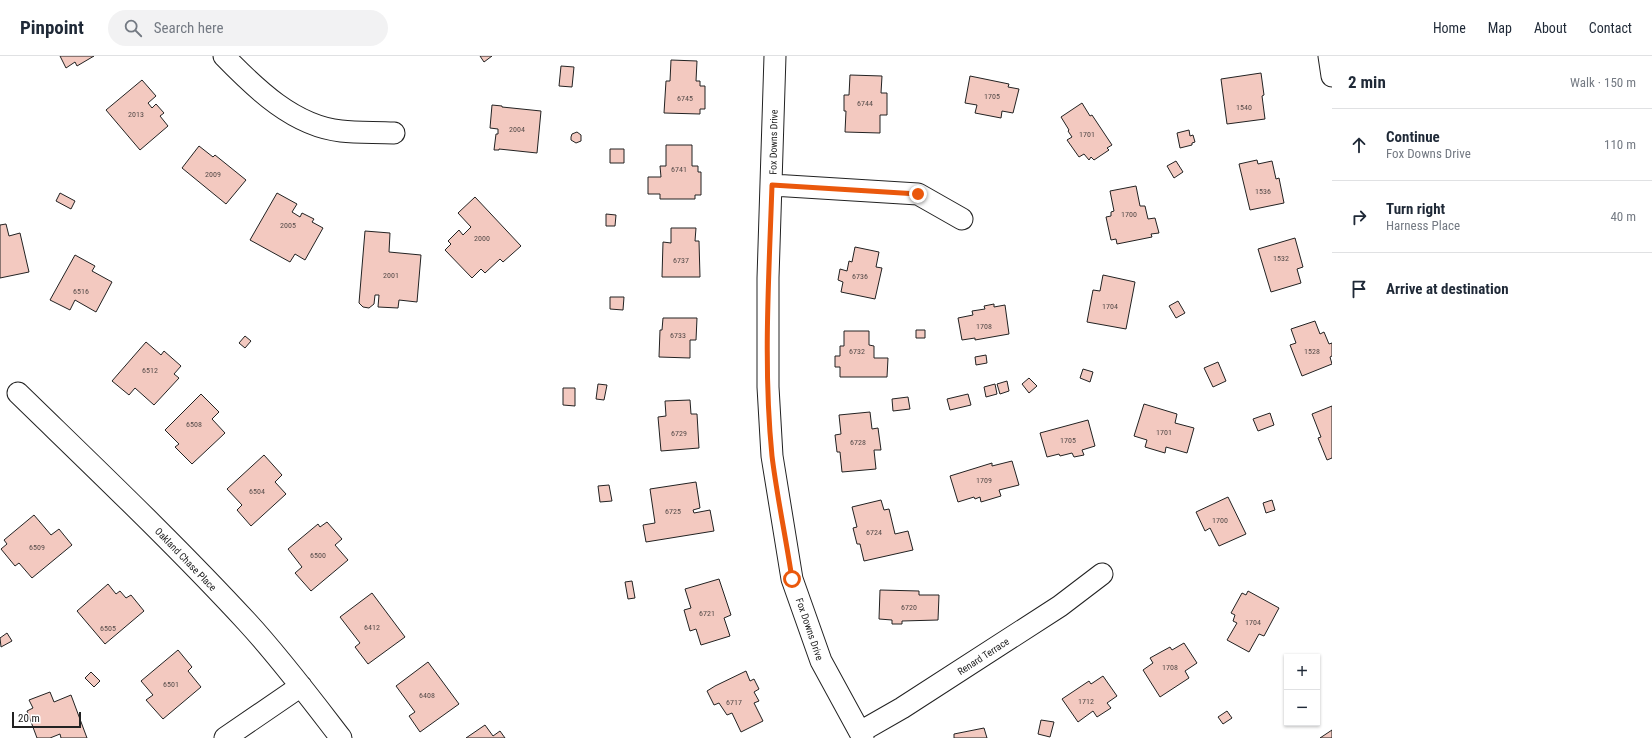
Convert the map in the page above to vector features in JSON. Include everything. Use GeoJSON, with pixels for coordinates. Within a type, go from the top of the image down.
{"type":"FeatureCollection","features":[{"type":"Feature","properties":{"kind":"street"},"geometry":{"type":"LineString","coordinates":[[224,56],[253,85],[274,102],[302,119],[320,127],[341,131],[394,133]]}},
{"type":"Feature","properties":{"kind":"street","name":"Fox Downs Drive"},"geometry":{"type":"LineString","coordinates":[[775,56],[768,278],[768,387],[772,456],[792,579],[821,661],[862,735]]}},
{"type":"Feature","properties":{"kind":"street"},"geometry":{"type":"LineString","coordinates":[[1329,56],[1332,76]]}},
{"type":"Feature","properties":{"kind":"street"},"geometry":{"type":"LineString","coordinates":[[772,185],[918,194],[962,219]]}},
{"type":"Feature","properties":{"kind":"street","name":"Oakland Chase Place"},"geometry":{"type":"LineString","coordinates":[[18,392],[179,551],[248,623],[302,686],[341,738]]}},
{"type":"Feature","properties":{"kind":"street","name":"Renard Terrace"},"geometry":{"type":"LineString","coordinates":[[862,735],[1060,606],[1102,574]]}},
{"type":"Feature","properties":{"kind":"street"},"geometry":{"type":"LineString","coordinates":[[226,738],[302,686]]}},
{"type":"Feature","properties":{"kind":"building"},"geometry":{"type":"Polygon","coordinates":[[[60,56],[94,56],[77,66],[75,62],[66,68],[60,56]]]}},
{"type":"Feature","properties":{"kind":"building"},"geometry":{"type":"Polygon","coordinates":[[[480,56],[492,56],[484,62],[480,56]]]}},
{"type":"Feature","properties":{"kind":"building"},"geometry":{"type":"Polygon","coordinates":[[[671,60],[697,61],[696,81],[700,81],[700,86],[705,86],[705,109],[700,109],[700,114],[664,113],[666,81],[670,81],[671,60]]]}},
{"type":"Feature","properties":{"kind":"building"},"geometry":{"type":"Polygon","coordinates":[[[561,66],[574,67],[572,87],[559,86],[561,66]]]}},
{"type":"Feature","properties":{"kind":"building"},"geometry":{"type":"Polygon","coordinates":[[[1261,73],[1265,119],[1227,124],[1221,79],[1261,73]]]}},
{"type":"Feature","properties":{"kind":"building"},"geometry":{"type":"Polygon","coordinates":[[[850,75],[882,76],[881,93],[887,93],[887,115],[880,115],[880,133],[845,132],[846,111],[844,111],[844,95],[849,95],[850,75]]]}},
{"type":"Feature","properties":{"kind":"building"},"geometry":{"type":"Polygon","coordinates":[[[970,76],[1009,84],[1008,87],[1019,89],[1013,113],[1002,111],[1001,118],[975,113],[977,105],[965,103],[970,76]]]}},
{"type":"Feature","properties":{"kind":"building"},"geometry":{"type":"Polygon","coordinates":[[[142,80],[156,96],[148,103],[152,108],[156,104],[164,113],[160,116],[168,126],[140,150],[106,110],[142,80]]]}},
{"type":"Feature","properties":{"kind":"building"},"geometry":{"type":"Polygon","coordinates":[[[1082,103],[1112,145],[1107,148],[1109,150],[1094,160],[1091,157],[1089,160],[1084,154],[1079,157],[1067,140],[1072,137],[1061,117],[1082,103]]]}},
{"type":"Feature","properties":{"kind":"building"},"geometry":{"type":"Polygon","coordinates":[[[492,105],[541,111],[537,153],[499,149],[494,150],[498,129],[490,128],[492,105]]]}},
{"type":"Feature","properties":{"kind":"building"},"geometry":{"type":"Polygon","coordinates":[[[1189,130],[1190,136],[1193,135],[1195,142],[1192,143],[1192,145],[1180,148],[1177,133],[1189,130]]]}},
{"type":"Feature","properties":{"kind":"building"},"geometry":{"type":"Polygon","coordinates":[[[577,132],[581,135],[581,141],[576,143],[571,140],[571,137],[572,134],[577,132]]]}},
{"type":"Feature","properties":{"kind":"building"},"geometry":{"type":"Polygon","coordinates":[[[666,145],[692,145],[692,166],[698,166],[698,172],[701,172],[701,195],[695,195],[695,199],[660,199],[660,194],[648,194],[648,177],[661,177],[660,166],[666,166],[666,145]]]}},
{"type":"Feature","properties":{"kind":"building"},"geometry":{"type":"Polygon","coordinates":[[[199,146],[213,157],[215,155],[246,180],[226,204],[182,168],[199,146]]]}},
{"type":"Feature","properties":{"kind":"building"},"geometry":{"type":"Polygon","coordinates":[[[610,149],[624,149],[624,163],[610,163],[610,149]]]}},
{"type":"Feature","properties":{"kind":"building"},"geometry":{"type":"Polygon","coordinates":[[[1257,160],[1258,164],[1272,161],[1276,179],[1279,178],[1284,203],[1250,210],[1239,164],[1257,160]]]}},
{"type":"Feature","properties":{"kind":"building"},"geometry":{"type":"Polygon","coordinates":[[[1176,161],[1183,172],[1174,178],[1167,166],[1176,161]]]}},
{"type":"Feature","properties":{"kind":"building"},"geometry":{"type":"Polygon","coordinates":[[[1136,186],[1140,206],[1145,206],[1148,219],[1155,218],[1159,233],[1151,234],[1152,237],[1117,244],[1116,239],[1111,240],[1106,217],[1111,216],[1111,212],[1114,211],[1110,191],[1136,186]]]}},
{"type":"Feature","properties":{"kind":"building"},"geometry":{"type":"Polygon","coordinates":[[[60,193],[75,201],[71,209],[56,201],[60,193]]]}},
{"type":"Feature","properties":{"kind":"building"},"geometry":{"type":"Polygon","coordinates":[[[277,193],[297,204],[292,212],[300,217],[302,213],[314,219],[312,222],[323,228],[305,260],[295,254],[290,262],[250,240],[277,193]]]}},
{"type":"Feature","properties":{"kind":"building"},"geometry":{"type":"Polygon","coordinates":[[[475,197],[521,246],[503,262],[500,259],[485,273],[481,269],[472,278],[445,250],[451,244],[448,241],[459,230],[463,235],[471,227],[458,213],[475,197]]]}},
{"type":"Feature","properties":{"kind":"building"},"geometry":{"type":"Polygon","coordinates":[[[606,214],[616,215],[615,226],[606,226],[606,214]]]}},
{"type":"Feature","properties":{"kind":"building"},"geometry":{"type":"Polygon","coordinates":[[[6,224],[9,236],[20,233],[29,272],[0,278],[0,225],[6,224]]]}},
{"type":"Feature","properties":{"kind":"building"},"geometry":{"type":"Polygon","coordinates":[[[671,228],[696,228],[695,241],[699,241],[700,277],[662,277],[663,242],[671,243],[671,228]]]}},
{"type":"Feature","properties":{"kind":"building"},"geometry":{"type":"Polygon","coordinates":[[[365,231],[390,233],[389,252],[421,255],[417,302],[399,300],[398,308],[378,307],[379,295],[375,295],[374,304],[369,308],[363,307],[359,303],[365,231]]]}},
{"type":"Feature","properties":{"kind":"building"},"geometry":{"type":"Polygon","coordinates":[[[1295,238],[1303,267],[1297,269],[1301,283],[1271,292],[1258,249],[1295,238]]]}},
{"type":"Feature","properties":{"kind":"building"},"geometry":{"type":"Polygon","coordinates":[[[855,247],[879,252],[876,267],[882,268],[875,299],[841,292],[843,282],[838,280],[840,269],[847,271],[849,261],[852,262],[855,247]]]}},
{"type":"Feature","properties":{"kind":"building"},"geometry":{"type":"Polygon","coordinates":[[[75,255],[95,266],[92,271],[112,282],[96,312],[75,300],[70,310],[50,300],[75,255]]]}},
{"type":"Feature","properties":{"kind":"building"},"geometry":{"type":"Polygon","coordinates":[[[1103,275],[1135,282],[1126,329],[1087,322],[1093,290],[1100,291],[1103,275]]]}},
{"type":"Feature","properties":{"kind":"building"},"geometry":{"type":"Polygon","coordinates":[[[610,297],[624,297],[623,310],[610,309],[610,297]]]}},
{"type":"Feature","properties":{"kind":"building"},"geometry":{"type":"Polygon","coordinates":[[[1178,301],[1185,313],[1176,318],[1169,306],[1178,301]]]}},
{"type":"Feature","properties":{"kind":"building"},"geometry":{"type":"Polygon","coordinates":[[[994,304],[994,307],[1005,305],[1009,334],[975,340],[975,338],[962,340],[958,318],[973,315],[972,311],[985,309],[984,306],[994,304]]]}},
{"type":"Feature","properties":{"kind":"building"},"geometry":{"type":"Polygon","coordinates":[[[663,318],[697,318],[696,340],[690,340],[690,358],[659,357],[660,330],[662,330],[663,318]]]}},
{"type":"Feature","properties":{"kind":"building"},"geometry":{"type":"Polygon","coordinates":[[[1315,321],[1320,334],[1324,332],[1329,344],[1332,343],[1332,356],[1330,357],[1332,364],[1302,376],[1290,345],[1296,343],[1291,329],[1315,321]]]}},
{"type":"Feature","properties":{"kind":"building"},"geometry":{"type":"Polygon","coordinates":[[[916,330],[925,330],[925,338],[916,338],[916,330]]]}},
{"type":"Feature","properties":{"kind":"building"},"geometry":{"type":"Polygon","coordinates":[[[844,331],[869,331],[869,345],[874,346],[874,358],[888,358],[887,377],[840,377],[840,367],[835,367],[835,356],[840,356],[840,346],[844,346],[844,331]]]}},
{"type":"Feature","properties":{"kind":"building"},"geometry":{"type":"Polygon","coordinates":[[[245,336],[251,341],[245,348],[239,343],[245,336]]]}},
{"type":"Feature","properties":{"kind":"building"},"geometry":{"type":"Polygon","coordinates":[[[146,342],[161,355],[164,351],[181,366],[174,374],[179,378],[154,405],[135,388],[129,395],[112,381],[146,342]]]}},
{"type":"Feature","properties":{"kind":"building"},"geometry":{"type":"Polygon","coordinates":[[[986,355],[987,363],[976,365],[975,357],[986,355]]]}},
{"type":"Feature","properties":{"kind":"building"},"geometry":{"type":"Polygon","coordinates":[[[1218,362],[1226,381],[1213,387],[1204,368],[1218,362]]]}},
{"type":"Feature","properties":{"kind":"building"},"geometry":{"type":"Polygon","coordinates":[[[1083,369],[1093,372],[1090,382],[1080,378],[1083,369]]]}},
{"type":"Feature","properties":{"kind":"building"},"geometry":{"type":"Polygon","coordinates":[[[1029,378],[1037,386],[1029,393],[1022,384],[1029,378]]]}},
{"type":"Feature","properties":{"kind":"building"},"geometry":{"type":"Polygon","coordinates":[[[1007,381],[1009,391],[1000,394],[997,384],[1007,381]]]}},
{"type":"Feature","properties":{"kind":"building"},"geometry":{"type":"Polygon","coordinates":[[[598,384],[607,385],[604,400],[596,399],[598,384]]]}},
{"type":"Feature","properties":{"kind":"building"},"geometry":{"type":"Polygon","coordinates":[[[995,384],[997,394],[986,397],[984,387],[995,384]]]}},
{"type":"Feature","properties":{"kind":"building"},"geometry":{"type":"Polygon","coordinates":[[[563,388],[575,388],[575,406],[563,405],[563,388]]]}},
{"type":"Feature","properties":{"kind":"building"},"geometry":{"type":"Polygon","coordinates":[[[201,394],[219,412],[212,419],[225,433],[192,464],[175,447],[179,444],[165,430],[201,394]]]}},
{"type":"Feature","properties":{"kind":"building"},"geometry":{"type":"Polygon","coordinates":[[[968,394],[971,405],[950,410],[947,399],[968,394]]]}},
{"type":"Feature","properties":{"kind":"building"},"geometry":{"type":"Polygon","coordinates":[[[908,397],[910,409],[893,411],[892,399],[908,397]]]}},
{"type":"Feature","properties":{"kind":"building"},"geometry":{"type":"Polygon","coordinates":[[[690,400],[691,414],[697,414],[699,448],[661,451],[658,417],[666,416],[665,401],[690,400]]]}},
{"type":"Feature","properties":{"kind":"building"},"geometry":{"type":"Polygon","coordinates":[[[1144,404],[1177,414],[1175,423],[1194,428],[1187,453],[1166,447],[1165,453],[1145,447],[1147,440],[1134,436],[1144,404]]]}},
{"type":"Feature","properties":{"kind":"building"},"geometry":{"type":"Polygon","coordinates":[[[1332,406],[1332,458],[1327,460],[1318,438],[1321,437],[1312,414],[1332,406]]]}},
{"type":"Feature","properties":{"kind":"building"},"geometry":{"type":"Polygon","coordinates":[[[870,412],[872,429],[878,428],[881,450],[874,450],[876,469],[842,472],[840,452],[837,452],[835,435],[841,434],[839,415],[870,412]]]}},
{"type":"Feature","properties":{"kind":"building"},"geometry":{"type":"Polygon","coordinates":[[[1270,413],[1274,425],[1258,431],[1253,419],[1270,413]]]}},
{"type":"Feature","properties":{"kind":"building"},"geometry":{"type":"Polygon","coordinates":[[[1088,420],[1095,446],[1082,450],[1084,455],[1074,457],[1072,453],[1047,457],[1040,433],[1088,420]]]}},
{"type":"Feature","properties":{"kind":"building"},"geometry":{"type":"Polygon","coordinates":[[[264,455],[282,475],[275,482],[286,494],[251,526],[237,510],[242,505],[227,489],[264,455]]]}},
{"type":"Feature","properties":{"kind":"building"},"geometry":{"type":"Polygon","coordinates":[[[1012,461],[1019,485],[999,490],[1001,496],[981,502],[980,497],[975,499],[974,497],[958,502],[950,476],[992,463],[992,466],[1012,461]]]}},
{"type":"Feature","properties":{"kind":"building"},"geometry":{"type":"Polygon","coordinates":[[[696,482],[700,508],[693,510],[694,513],[710,510],[714,531],[646,542],[643,525],[655,523],[650,489],[696,482]]]}},
{"type":"Feature","properties":{"kind":"building"},"geometry":{"type":"Polygon","coordinates":[[[609,485],[612,501],[600,502],[598,486],[609,485]]]}},
{"type":"Feature","properties":{"kind":"building"},"geometry":{"type":"Polygon","coordinates":[[[1228,497],[1246,534],[1219,546],[1210,528],[1205,531],[1196,512],[1228,497]]]}},
{"type":"Feature","properties":{"kind":"building"},"geometry":{"type":"Polygon","coordinates":[[[881,500],[884,510],[889,509],[895,534],[908,531],[913,550],[864,561],[860,544],[857,544],[853,528],[857,527],[852,507],[881,500]]]}},
{"type":"Feature","properties":{"kind":"building"},"geometry":{"type":"Polygon","coordinates":[[[1272,500],[1275,510],[1266,513],[1263,503],[1272,500]]]}},
{"type":"Feature","properties":{"kind":"building"},"geometry":{"type":"Polygon","coordinates":[[[34,515],[51,535],[59,529],[72,545],[32,578],[19,563],[15,566],[1,549],[7,544],[4,540],[34,515]]]}},
{"type":"Feature","properties":{"kind":"building"},"geometry":{"type":"Polygon","coordinates":[[[327,522],[342,539],[335,545],[348,560],[311,591],[295,573],[302,567],[288,549],[318,524],[320,527],[327,522]]]}},
{"type":"Feature","properties":{"kind":"building"},"geometry":{"type":"Polygon","coordinates":[[[719,579],[731,615],[724,618],[730,636],[701,645],[696,629],[690,631],[684,610],[691,608],[685,589],[719,579]]]}},
{"type":"Feature","properties":{"kind":"building"},"geometry":{"type":"Polygon","coordinates":[[[632,581],[635,598],[628,599],[625,582],[632,581]]]}},
{"type":"Feature","properties":{"kind":"building"},"geometry":{"type":"Polygon","coordinates":[[[108,584],[116,594],[120,591],[126,598],[131,595],[144,611],[105,644],[77,611],[108,584]]]}},
{"type":"Feature","properties":{"kind":"building"},"geometry":{"type":"Polygon","coordinates":[[[880,590],[919,591],[919,595],[939,595],[938,620],[902,621],[902,624],[892,624],[892,620],[879,619],[880,590]]]}},
{"type":"Feature","properties":{"kind":"building"},"geometry":{"type":"Polygon","coordinates":[[[1248,591],[1279,608],[1264,636],[1259,634],[1249,652],[1227,640],[1237,623],[1233,621],[1235,615],[1231,613],[1242,593],[1246,595],[1248,591]]]}},
{"type":"Feature","properties":{"kind":"building"},"geometry":{"type":"Polygon","coordinates":[[[372,593],[405,637],[368,664],[355,647],[360,643],[340,617],[372,593]]]}},
{"type":"Feature","properties":{"kind":"building"},"geometry":{"type":"Polygon","coordinates":[[[7,633],[12,641],[1,647],[0,638],[7,633]]]}},
{"type":"Feature","properties":{"kind":"building"},"geometry":{"type":"Polygon","coordinates":[[[1184,643],[1197,663],[1185,671],[1189,678],[1160,697],[1143,670],[1153,663],[1150,658],[1170,647],[1172,650],[1184,643]]]}},
{"type":"Feature","properties":{"kind":"building"},"geometry":{"type":"Polygon","coordinates":[[[178,650],[192,667],[188,671],[201,687],[163,719],[146,700],[153,695],[141,681],[178,650]]]}},
{"type":"Feature","properties":{"kind":"building"},"geometry":{"type":"Polygon","coordinates":[[[428,662],[459,704],[420,732],[409,716],[415,712],[396,686],[428,662]]]}},
{"type":"Feature","properties":{"kind":"building"},"geometry":{"type":"Polygon","coordinates":[[[746,671],[750,681],[754,679],[759,689],[754,692],[759,701],[754,703],[763,721],[741,732],[732,713],[727,715],[719,703],[714,705],[707,691],[746,671]]]}},
{"type":"Feature","properties":{"kind":"building"},"geometry":{"type":"Polygon","coordinates":[[[91,672],[100,681],[94,687],[85,678],[91,672]]]}},
{"type":"Feature","properties":{"kind":"building"},"geometry":{"type":"Polygon","coordinates":[[[1103,676],[1117,696],[1107,703],[1111,708],[1097,717],[1093,711],[1078,722],[1062,699],[1089,681],[1091,684],[1103,676]]]}},
{"type":"Feature","properties":{"kind":"building"},"geometry":{"type":"Polygon","coordinates":[[[50,692],[54,702],[71,695],[87,738],[61,738],[60,734],[50,738],[37,738],[27,711],[33,708],[29,700],[50,692]]]}},
{"type":"Feature","properties":{"kind":"building"},"geometry":{"type":"Polygon","coordinates":[[[1227,711],[1232,718],[1223,724],[1218,717],[1227,711]]]}},
{"type":"Feature","properties":{"kind":"building"},"geometry":{"type":"Polygon","coordinates":[[[1041,720],[1054,722],[1050,737],[1038,734],[1041,720]]]}},
{"type":"Feature","properties":{"kind":"building"},"geometry":{"type":"Polygon","coordinates":[[[485,725],[493,736],[500,731],[505,738],[466,738],[485,725]]]}},
{"type":"Feature","properties":{"kind":"building"},"geometry":{"type":"Polygon","coordinates":[[[984,728],[987,738],[954,738],[954,734],[984,728]]]}},
{"type":"Feature","properties":{"kind":"building"},"geometry":{"type":"Polygon","coordinates":[[[1332,730],[1332,738],[1320,738],[1332,730]]]}},
{"type":"Feature","properties":{"kind":"route"},"geometry":{"type":"LineString","coordinates":[[792,579],[772,456],[768,387],[768,278],[772,185],[918,194]]}}]}
